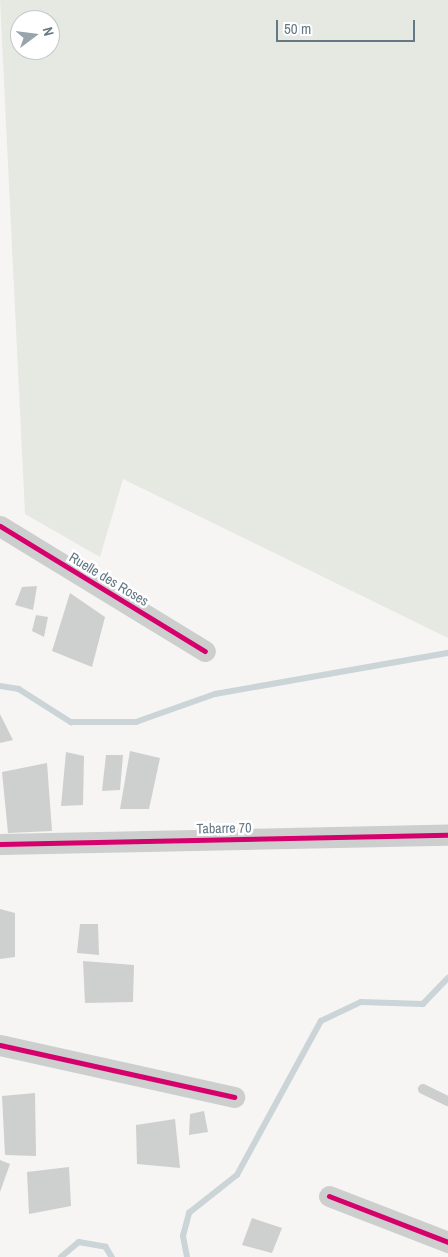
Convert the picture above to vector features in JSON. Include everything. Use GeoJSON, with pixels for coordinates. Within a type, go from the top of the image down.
{"type":"FeatureCollection","features":[{"type":"Feature","properties":{"kind":"street","name":"Ruelle des Roses"},"geometry":{"type":"LineString","coordinates":[[0,526],[205,652]]}},
{"type":"Feature","properties":{"kind":"street","name":"Tabarre 70"},"geometry":{"type":"LineString","coordinates":[[0,844],[448,835]]}},
{"type":"Feature","properties":{"kind":"street"},"geometry":{"type":"LineString","coordinates":[[0,1045],[234,1097]]}},
{"type":"Feature","properties":{"kind":"street"},"geometry":{"type":"LineString","coordinates":[[329,1196],[448,1242]]}},
{"type":"Feature","properties":{"kind":"lane"},"geometry":{"type":"LineString","coordinates":[[423,1089],[448,1101]]}},
{"type":"Feature","properties":{"kind":"shaded area"},"geometry":{"type":"Polygon","coordinates":[[[0,0],[448,0],[448,638],[123,479],[100,557],[25,514],[0,0]]]}},
{"type":"Feature","properties":{"kind":"building"},"geometry":{"type":"Polygon","coordinates":[[[37,586],[33,610],[15,605],[22,587],[37,586]]]}},
{"type":"Feature","properties":{"kind":"building"},"geometry":{"type":"Polygon","coordinates":[[[70,593],[105,617],[92,667],[52,651],[70,593]]]}},
{"type":"Feature","properties":{"kind":"building"},"geometry":{"type":"Polygon","coordinates":[[[36,615],[48,617],[44,637],[32,631],[36,615]]]}},
{"type":"Feature","properties":{"kind":"building"},"geometry":{"type":"Polygon","coordinates":[[[0,714],[13,740],[0,743],[0,714]]]}},
{"type":"Feature","properties":{"kind":"building"},"geometry":{"type":"Polygon","coordinates":[[[130,751],[160,758],[149,809],[120,809],[130,751]]]}},
{"type":"Feature","properties":{"kind":"building"},"geometry":{"type":"Polygon","coordinates":[[[66,752],[84,756],[83,805],[61,806],[66,752]]]}},
{"type":"Feature","properties":{"kind":"building"},"geometry":{"type":"Polygon","coordinates":[[[106,755],[123,755],[120,790],[102,791],[106,755]]]}},
{"type":"Feature","properties":{"kind":"building"},"geometry":{"type":"Polygon","coordinates":[[[47,763],[52,831],[8,833],[2,772],[47,763]]]}},
{"type":"Feature","properties":{"kind":"building"},"geometry":{"type":"Polygon","coordinates":[[[0,909],[15,913],[15,957],[0,959],[0,909]]]}},
{"type":"Feature","properties":{"kind":"building"},"geometry":{"type":"Polygon","coordinates":[[[80,924],[98,924],[99,955],[77,953],[80,924]]]}},
{"type":"Feature","properties":{"kind":"building"},"geometry":{"type":"Polygon","coordinates":[[[83,961],[134,965],[133,1002],[85,1003],[83,961]]]}},
{"type":"Feature","properties":{"kind":"building"},"geometry":{"type":"Polygon","coordinates":[[[35,1093],[36,1156],[5,1155],[2,1096],[35,1093]]]}},
{"type":"Feature","properties":{"kind":"building"},"geometry":{"type":"Polygon","coordinates":[[[204,1111],[208,1132],[189,1135],[190,1114],[204,1111]]]}},
{"type":"Feature","properties":{"kind":"building"},"geometry":{"type":"Polygon","coordinates":[[[175,1119],[180,1168],[137,1164],[136,1125],[175,1119]]]}},
{"type":"Feature","properties":{"kind":"building"},"geometry":{"type":"Polygon","coordinates":[[[0,1160],[10,1164],[0,1192],[0,1160]]]}},
{"type":"Feature","properties":{"kind":"building"},"geometry":{"type":"Polygon","coordinates":[[[69,1167],[71,1206],[29,1214],[27,1172],[69,1167]]]}},
{"type":"Feature","properties":{"kind":"building"},"geometry":{"type":"Polygon","coordinates":[[[252,1218],[282,1228],[272,1253],[242,1245],[252,1218]]]}},
{"type":"Feature","properties":{"kind":"waterway"},"geometry":{"type":"LineString","coordinates":[[0,686],[19,689],[71,722],[136,722],[215,694],[448,653]]}},
{"type":"Feature","properties":{"kind":"waterway"},"geometry":{"type":"LineString","coordinates":[[187,1257],[183,1236],[189,1213],[237,1175],[321,1021],[361,1002],[423,1004],[448,978]]}},
{"type":"Feature","properties":{"kind":"waterway"},"geometry":{"type":"LineString","coordinates":[[61,1257],[79,1242],[106,1247],[112,1257]]}},
{"type":"Feature","properties":{"kind":"cycle path"},"geometry":{"type":"LineString","coordinates":[[0,526],[205,651]]}},
{"type":"Feature","properties":{"kind":"cycle path"},"geometry":{"type":"LineString","coordinates":[[0,844],[448,835]]}},
{"type":"Feature","properties":{"kind":"cycle path"},"geometry":{"type":"LineString","coordinates":[[0,1045],[234,1097]]}},
{"type":"Feature","properties":{"kind":"cycle path"},"geometry":{"type":"LineString","coordinates":[[329,1196],[448,1242]]}}]}
